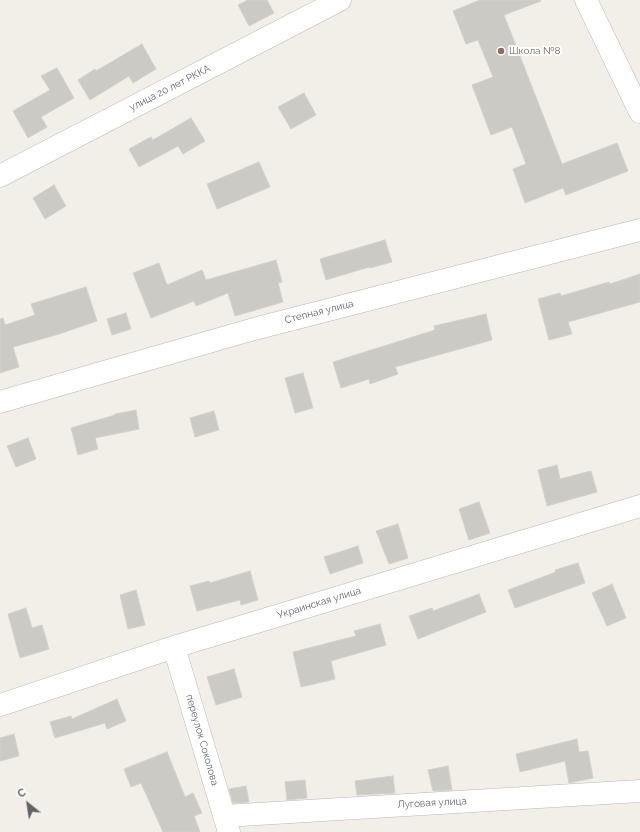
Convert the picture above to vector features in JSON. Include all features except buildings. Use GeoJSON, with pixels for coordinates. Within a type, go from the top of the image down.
{"type":"FeatureCollection","features":[{"type":"Feature","properties":{"kind":"street","name":"улица 20 лет РККА"},"geometry":{"type":"LineString","coordinates":[[0,176],[340,0]]}},
{"type":"Feature","properties":{"kind":"street"},"geometry":{"type":"LineString","coordinates":[[586,0],[640,112]]}},
{"type":"Feature","properties":{"kind":"street","name":"Степная улица"},"geometry":{"type":"LineString","coordinates":[[0,402],[254,329],[640,230]]}},
{"type":"Feature","properties":{"kind":"street","name":"Украинская улица"},"geometry":{"type":"LineString","coordinates":[[0,705],[174,647],[640,506]]}},
{"type":"Feature","properties":{"kind":"street","name":"переулок Соколова"},"geometry":{"type":"LineString","coordinates":[[174,647],[226,824]]}},
{"type":"Feature","properties":{"kind":"street","name":"Луговая улица"},"geometry":{"type":"LineString","coordinates":[[226,824],[640,791]]}},
{"type":"Feature","properties":{"kind":"place","name":"Школа №8"},"geometry":{"type":"Point","coordinates":[501,51]}}]}
